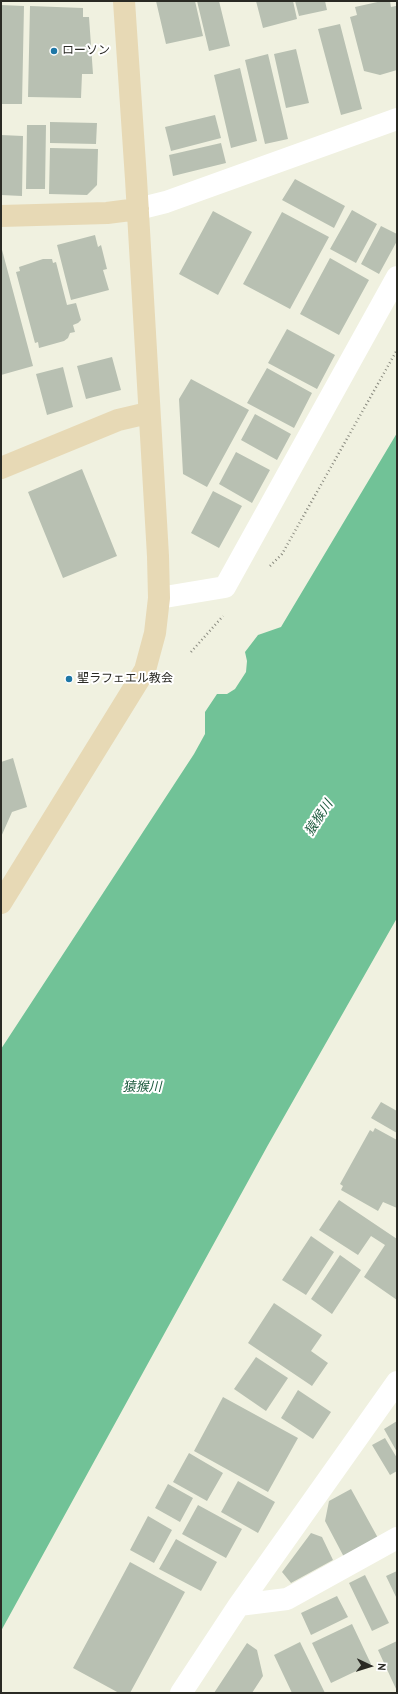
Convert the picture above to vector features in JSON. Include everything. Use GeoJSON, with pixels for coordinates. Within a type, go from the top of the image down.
{"type":"FeatureCollection","features":[{"type":"Feature","properties":{"kind":"street"},"geometry":{"type":"LineString","coordinates":[[2,901],[145,670],[155,634],[159,598],[138,208],[124,1]]}},
{"type":"Feature","properties":{"kind":"street"},"geometry":{"type":"LineString","coordinates":[[1,216],[107,213],[166,202],[397,119]]}},
{"type":"Feature","properties":{"kind":"street"},"geometry":{"type":"LineString","coordinates":[[159,598],[225,587],[397,277]]}},
{"type":"Feature","properties":{"kind":"street"},"geometry":{"type":"LineString","coordinates":[[1,468],[118,420],[148,413]]}},
{"type":"Feature","properties":{"kind":"street"},"geometry":{"type":"LineString","coordinates":[[181,1693],[239,1605],[397,1382]]}},
{"type":"Feature","properties":{"kind":"street"},"geometry":{"type":"LineString","coordinates":[[239,1605],[287,1599],[397,1538]]}},
{"type":"Feature","properties":{"kind":"water","name":"猿猴川"},"geometry":{"type":"Polygon","coordinates":[[[397,433],[397,918],[268,1145],[1,1631],[1,1049],[194,754],[205,734],[205,712],[217,694],[227,694],[235,689],[246,672],[247,661],[245,652],[258,635],[281,627],[397,433]]]}},
{"type":"Feature","properties":{"kind":"building"},"geometry":{"type":"Polygon","coordinates":[[[156,1],[195,1],[203,36],[166,44],[156,1]]]}},
{"type":"Feature","properties":{"kind":"building"},"geometry":{"type":"Polygon","coordinates":[[[197,1],[219,1],[230,46],[209,51],[197,1]]]}},
{"type":"Feature","properties":{"kind":"building"},"geometry":{"type":"Polygon","coordinates":[[[256,1],[293,1],[297,19],[263,28],[256,1]]]}},
{"type":"Feature","properties":{"kind":"building"},"geometry":{"type":"Polygon","coordinates":[[[295,1],[325,1],[327,10],[299,16],[295,1]]]}},
{"type":"Feature","properties":{"kind":"building"},"geometry":{"type":"Polygon","coordinates":[[[382,1],[390,1],[391,7],[396,6],[397,10],[397,70],[380,75],[364,71],[350,17],[357,15],[355,7],[382,1]]]}},
{"type":"Feature","properties":{"kind":"building"},"geometry":{"type":"Polygon","coordinates":[[[1,5],[24,6],[22,104],[1,104],[1,5]]]}},
{"type":"Feature","properties":{"kind":"building"},"geometry":{"type":"Polygon","coordinates":[[[30,6],[83,8],[83,17],[89,17],[93,74],[82,74],[81,98],[28,97],[30,6]]]}},
{"type":"Feature","properties":{"kind":"building"},"geometry":{"type":"Polygon","coordinates":[[[340,24],[362,109],[341,115],[318,29],[340,24]]]}},
{"type":"Feature","properties":{"kind":"building"},"geometry":{"type":"Polygon","coordinates":[[[296,49],[309,103],[286,108],[274,54],[296,49]]]}},
{"type":"Feature","properties":{"kind":"building"},"geometry":{"type":"Polygon","coordinates":[[[268,54],[288,139],[265,144],[245,60],[268,54]]]}},
{"type":"Feature","properties":{"kind":"building"},"geometry":{"type":"Polygon","coordinates":[[[240,68],[257,141],[231,148],[214,75],[240,68]]]}},
{"type":"Feature","properties":{"kind":"building"},"geometry":{"type":"Polygon","coordinates":[[[215,115],[221,138],[171,151],[165,127],[215,115]]]}},
{"type":"Feature","properties":{"kind":"building"},"geometry":{"type":"Polygon","coordinates":[[[50,122],[97,123],[96,144],[50,143],[50,122]]]}},
{"type":"Feature","properties":{"kind":"building"},"geometry":{"type":"Polygon","coordinates":[[[27,125],[46,125],[45,189],[26,189],[27,125]]]}},
{"type":"Feature","properties":{"kind":"building"},"geometry":{"type":"Polygon","coordinates":[[[1,135],[23,136],[22,196],[1,195],[1,135]]]}},
{"type":"Feature","properties":{"kind":"building"},"geometry":{"type":"Polygon","coordinates":[[[221,143],[226,163],[173,176],[169,155],[221,143]]]}},
{"type":"Feature","properties":{"kind":"building"},"geometry":{"type":"Polygon","coordinates":[[[50,148],[98,149],[97,185],[87,195],[49,194],[50,148]]]}},
{"type":"Feature","properties":{"kind":"building"},"geometry":{"type":"Polygon","coordinates":[[[295,179],[345,206],[334,228],[282,200],[295,179]]]}},
{"type":"Feature","properties":{"kind":"building"},"geometry":{"type":"Polygon","coordinates":[[[352,210],[377,224],[356,263],[330,249],[352,210]]]}},
{"type":"Feature","properties":{"kind":"building"},"geometry":{"type":"Polygon","coordinates":[[[213,211],[252,232],[218,295],[179,274],[213,211]]]}},
{"type":"Feature","properties":{"kind":"building"},"geometry":{"type":"Polygon","coordinates":[[[282,212],[329,237],[290,309],[243,284],[282,212]]]}},
{"type":"Feature","properties":{"kind":"building"},"geometry":{"type":"Polygon","coordinates":[[[381,226],[397,234],[397,241],[379,274],[361,264],[381,226]]]}},
{"type":"Feature","properties":{"kind":"building"},"geometry":{"type":"Polygon","coordinates":[[[95,235],[98,247],[101,245],[107,269],[103,270],[109,290],[71,300],[57,245],[95,235]]]}},
{"type":"Feature","properties":{"kind":"building"},"geometry":{"type":"Polygon","coordinates":[[[1,246],[33,366],[1,375],[1,246]]]}},
{"type":"Feature","properties":{"kind":"building"},"geometry":{"type":"Polygon","coordinates":[[[330,258],[369,280],[339,335],[300,314],[330,258]]]}},
{"type":"Feature","properties":{"kind":"building"},"geometry":{"type":"Polygon","coordinates":[[[43,259],[52,259],[53,263],[56,262],[67,305],[76,303],[81,320],[73,325],[75,332],[70,333],[68,338],[64,341],[39,348],[38,342],[35,343],[16,272],[20,271],[19,267],[43,259]]]}},
{"type":"Feature","properties":{"kind":"building"},"geometry":{"type":"Polygon","coordinates":[[[287,329],[335,355],[317,389],[268,363],[287,329]]]}},
{"type":"Feature","properties":{"kind":"building"},"geometry":{"type":"Polygon","coordinates":[[[112,357],[121,390],[86,399],[77,366],[112,357]]]}},
{"type":"Feature","properties":{"kind":"building"},"geometry":{"type":"Polygon","coordinates":[[[63,367],[73,407],[47,415],[36,374],[63,367]]]}},
{"type":"Feature","properties":{"kind":"building"},"geometry":{"type":"Polygon","coordinates":[[[267,368],[312,393],[294,428],[247,403],[267,368]]]}},
{"type":"Feature","properties":{"kind":"building"},"geometry":{"type":"Polygon","coordinates":[[[191,379],[249,410],[207,487],[183,474],[179,399],[191,379]]]}},
{"type":"Feature","properties":{"kind":"building"},"geometry":{"type":"Polygon","coordinates":[[[255,414],[291,434],[277,460],[241,440],[255,414]]]}},
{"type":"Feature","properties":{"kind":"building"},"geometry":{"type":"Polygon","coordinates":[[[236,452],[270,470],[252,503],[219,484],[236,452]]]}},
{"type":"Feature","properties":{"kind":"building"},"geometry":{"type":"Polygon","coordinates":[[[82,469],[117,556],[63,578],[28,492],[82,469]]]}},
{"type":"Feature","properties":{"kind":"building"},"geometry":{"type":"Polygon","coordinates":[[[213,491],[242,506],[219,548],[191,533],[213,491]]]}},
{"type":"Feature","properties":{"kind":"building"},"geometry":{"type":"Polygon","coordinates":[[[13,758],[27,807],[12,812],[1,837],[1,762],[13,758]]]}},
{"type":"Feature","properties":{"kind":"building"},"geometry":{"type":"Polygon","coordinates":[[[381,1102],[397,1111],[397,1133],[371,1118],[381,1102]]]}},
{"type":"Feature","properties":{"kind":"building"},"geometry":{"type":"Polygon","coordinates":[[[375,1128],[397,1140],[397,1208],[383,1202],[378,1211],[341,1190],[343,1186],[340,1184],[370,1130],[373,1132],[375,1128]]]}},
{"type":"Feature","properties":{"kind":"building"},"geometry":{"type":"Polygon","coordinates":[[[339,1200],[397,1239],[397,1300],[364,1277],[385,1245],[371,1236],[358,1255],[319,1230],[339,1200]]]}},
{"type":"Feature","properties":{"kind":"building"},"geometry":{"type":"Polygon","coordinates":[[[311,1236],[334,1252],[306,1295],[282,1280],[311,1236]]]}},
{"type":"Feature","properties":{"kind":"building"},"geometry":{"type":"Polygon","coordinates":[[[340,1255],[361,1270],[332,1314],[311,1299],[340,1255]]]}},
{"type":"Feature","properties":{"kind":"building"},"geometry":{"type":"Polygon","coordinates":[[[274,1303],[322,1335],[311,1351],[328,1363],[312,1386],[248,1343],[274,1303]]]}},
{"type":"Feature","properties":{"kind":"building"},"geometry":{"type":"Polygon","coordinates":[[[256,1357],[288,1378],[266,1411],[234,1389],[256,1357]]]}},
{"type":"Feature","properties":{"kind":"building"},"geometry":{"type":"Polygon","coordinates":[[[298,1390],[331,1412],[313,1439],[281,1418],[298,1390]]]}},
{"type":"Feature","properties":{"kind":"building"},"geometry":{"type":"Polygon","coordinates":[[[223,1397],[298,1438],[268,1492],[194,1451],[223,1397]]]}},
{"type":"Feature","properties":{"kind":"building"},"geometry":{"type":"Polygon","coordinates":[[[397,1421],[397,1452],[384,1429],[397,1421]]]}},
{"type":"Feature","properties":{"kind":"building"},"geometry":{"type":"Polygon","coordinates":[[[385,1438],[397,1458],[397,1471],[390,1475],[372,1445],[385,1438]]]}},
{"type":"Feature","properties":{"kind":"building"},"geometry":{"type":"Polygon","coordinates":[[[189,1453],[223,1473],[207,1501],[173,1482],[189,1453]]]}},
{"type":"Feature","properties":{"kind":"building"},"geometry":{"type":"Polygon","coordinates":[[[238,1481],[275,1502],[258,1533],[221,1512],[238,1481]]]}},
{"type":"Feature","properties":{"kind":"building"},"geometry":{"type":"Polygon","coordinates":[[[168,1484],[193,1498],[180,1522],[155,1508],[168,1484]]]}},
{"type":"Feature","properties":{"kind":"building"},"geometry":{"type":"Polygon","coordinates":[[[351,1489],[378,1538],[344,1557],[325,1521],[329,1501],[351,1489]]]}},
{"type":"Feature","properties":{"kind":"building"},"geometry":{"type":"Polygon","coordinates":[[[198,1505],[242,1529],[226,1558],[182,1534],[198,1505]]]}},
{"type":"Feature","properties":{"kind":"building"},"geometry":{"type":"Polygon","coordinates":[[[148,1516],[172,1530],[154,1563],[130,1550],[148,1516]]]}},
{"type":"Feature","properties":{"kind":"building"},"geometry":{"type":"Polygon","coordinates":[[[311,1533],[322,1537],[333,1560],[291,1583],[282,1572],[311,1533]]]}},
{"type":"Feature","properties":{"kind":"building"},"geometry":{"type":"Polygon","coordinates":[[[176,1539],[217,1562],[201,1591],[159,1569],[176,1539]]]}},
{"type":"Feature","properties":{"kind":"building"},"geometry":{"type":"Polygon","coordinates":[[[130,1562],[185,1592],[130,1693],[119,1693],[73,1668],[130,1562]]]}},
{"type":"Feature","properties":{"kind":"building"},"geometry":{"type":"Polygon","coordinates":[[[397,1571],[397,1599],[386,1576],[397,1571]]]}},
{"type":"Feature","properties":{"kind":"building"},"geometry":{"type":"Polygon","coordinates":[[[365,1575],[389,1623],[372,1631],[349,1583],[365,1575]]]}},
{"type":"Feature","properties":{"kind":"building"},"geometry":{"type":"Polygon","coordinates":[[[337,1596],[348,1617],[311,1635],[301,1613],[337,1596]]]}},
{"type":"Feature","properties":{"kind":"building"},"geometry":{"type":"Polygon","coordinates":[[[352,1624],[371,1664],[331,1683],[312,1643],[352,1624]]]}},
{"type":"Feature","properties":{"kind":"building"},"geometry":{"type":"Polygon","coordinates":[[[397,1641],[397,1691],[378,1650],[397,1641]]]}},
{"type":"Feature","properties":{"kind":"building"},"geometry":{"type":"Polygon","coordinates":[[[300,1642],[325,1693],[292,1693],[274,1655],[300,1642]]]}},
{"type":"Feature","properties":{"kind":"building"},"geometry":{"type":"Polygon","coordinates":[[[247,1643],[257,1650],[263,1676],[252,1693],[214,1693],[247,1643]]]}},
{"type":"Feature","properties":{"kind":"place","name":"ローソン"},"geometry":{"type":"Point","coordinates":[54,51]}},
{"type":"Feature","properties":{"kind":"place","name":"聖ラフェエル教会"},"geometry":{"type":"Point","coordinates":[69,679]}}]}
